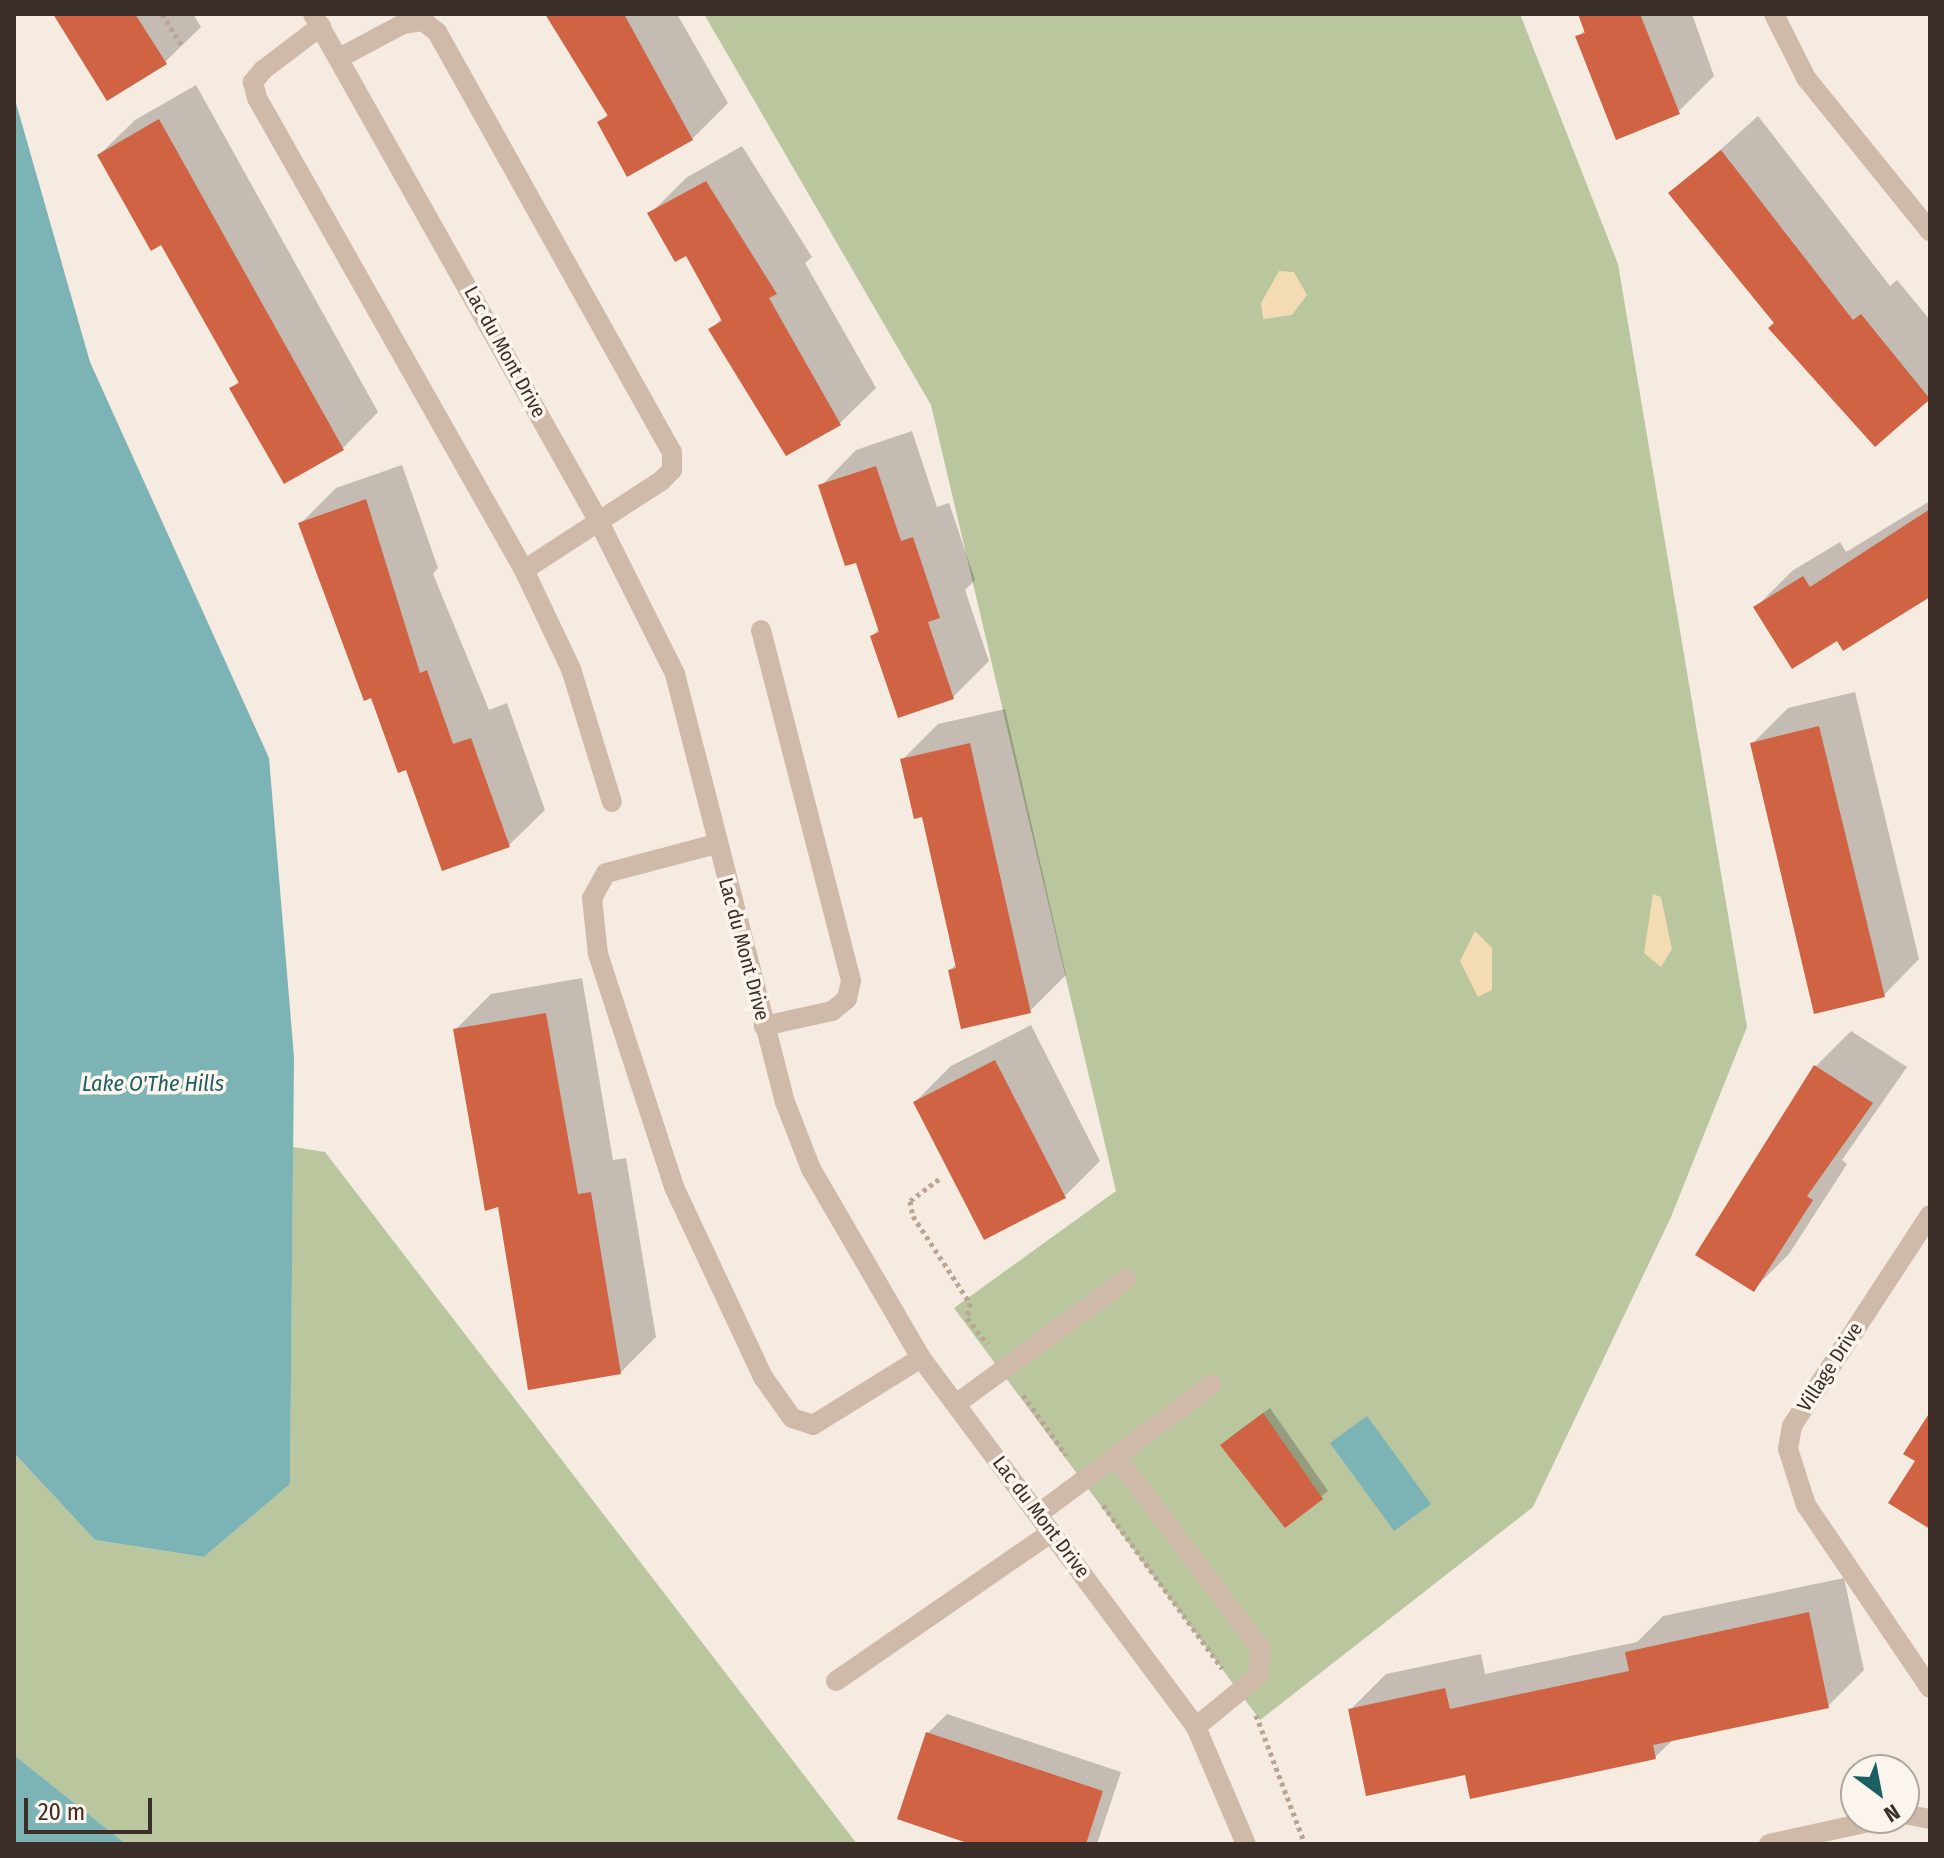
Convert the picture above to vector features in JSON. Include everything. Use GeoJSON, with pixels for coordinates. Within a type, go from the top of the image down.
{"type":"FeatureCollection","features":[{"type":"Feature","properties":{"kind":"street"},"geometry":{"type":"LineString","coordinates":[[1774,14],[1806,78],[1930,231]]}},
{"type":"Feature","properties":{"kind":"street"},"geometry":{"type":"LineString","coordinates":[[317,20],[253,82],[257,98],[524,570],[571,669],[612,802]]}},
{"type":"Feature","properties":{"kind":"street","name":"Lac du Mont Drive"},"geometry":{"type":"LineString","coordinates":[[317,20],[341,57],[598,520],[675,674],[764,1026],[811,1169],[921,1358],[1196,1727],[1246,1844]]}},
{"type":"Feature","properties":{"kind":"street"},"geometry":{"type":"LineString","coordinates":[[341,57],[403,24],[423,21],[437,32],[664,439],[672,470],[524,570]]}},
{"type":"Feature","properties":{"kind":"street"},"geometry":{"type":"LineString","coordinates":[[761,630],[851,981],[847,999],[832,1011],[764,1026]]}},
{"type":"Feature","properties":{"kind":"street"},"geometry":{"type":"LineString","coordinates":[[716,844],[640,859],[606,873],[592,898],[598,954],[674,1187],[763,1377],[792,1418],[813,1425],[921,1358]]}},
{"type":"Feature","properties":{"kind":"street","name":"Village Drive"},"geometry":{"type":"LineString","coordinates":[[1930,1215],[1792,1426],[1788,1449],[1806,1505],[1930,1688]]}},
{"type":"Feature","properties":{"kind":"street"},"geometry":{"type":"LineString","coordinates":[[956,1404],[1127,1279]]}},
{"type":"Feature","properties":{"kind":"street"},"geometry":{"type":"LineString","coordinates":[[1038,1514],[1211,1385]]}},
{"type":"Feature","properties":{"kind":"street"},"geometry":{"type":"LineString","coordinates":[[1116,1456],[1261,1649],[1258,1676],[1196,1727]]}},
{"type":"Feature","properties":{"kind":"street"},"geometry":{"type":"LineString","coordinates":[[836,1681],[1052,1532]]}},
{"type":"Feature","properties":{"kind":"street"},"geometry":{"type":"LineString","coordinates":[[1769,1844],[1840,1828]]}},
{"type":"Feature","properties":{"kind":"path"},"geometry":{"type":"LineString","coordinates":[[162,14],[181,45]]}},
{"type":"Feature","properties":{"kind":"green space"},"geometry":{"type":"Polygon","coordinates":[[[704,14],[1520,14],[1618,264],[1747,1027],[1671,1217],[1533,1507],[1260,1720],[954,1308],[1116,1191],[931,405],[704,14]]]}},
{"type":"Feature","properties":{"kind":"green space"},"geometry":{"type":"Polygon","coordinates":[[[293,1147],[325,1152],[857,1844],[126,1844],[14,1755],[14,1453],[95,1540],[204,1557],[290,1484],[293,1147]]]}},
{"type":"Feature","properties":{"kind":"sand"},"geometry":{"type":"Polygon","coordinates":[[[1279,271],[1294,272],[1307,295],[1292,315],[1263,319],[1261,303],[1279,271]]]}},
{"type":"Feature","properties":{"kind":"sand"},"geometry":{"type":"Polygon","coordinates":[[[1653,894],[1661,897],[1672,949],[1661,967],[1644,953],[1653,894]]]}},
{"type":"Feature","properties":{"kind":"sand"},"geometry":{"type":"Polygon","coordinates":[[[1475,931],[1492,948],[1492,990],[1478,997],[1460,961],[1475,931]]]}},
{"type":"Feature","properties":{"kind":"water","name":"Lake O'The Hills"},"geometry":{"type":"Polygon","coordinates":[[[14,96],[90,362],[269,758],[294,1057],[290,1484],[204,1557],[95,1540],[14,1453],[14,96]]]}},
{"type":"Feature","properties":{"kind":"water"},"geometry":{"type":"Polygon","coordinates":[[[1367,1416],[1431,1504],[1394,1531],[1330,1443],[1367,1416]]]}},
{"type":"Feature","properties":{"kind":"water"},"geometry":{"type":"Polygon","coordinates":[[[14,1755],[126,1844],[14,1844],[14,1755]]]}},
{"type":"Feature","properties":{"kind":"building"},"geometry":{"type":"Polygon","coordinates":[[[53,14],[135,14],[167,64],[107,101],[53,14]]]}},
{"type":"Feature","properties":{"kind":"building"},"geometry":{"type":"Polygon","coordinates":[[[545,14],[624,14],[693,140],[627,177],[597,122],[608,116],[545,14]]]}},
{"type":"Feature","properties":{"kind":"building"},"geometry":{"type":"Polygon","coordinates":[[[1578,14],[1640,14],[1680,114],[1616,140],[1575,36],[1585,33],[1578,14]]]}},
{"type":"Feature","properties":{"kind":"building"},"geometry":{"type":"Polygon","coordinates":[[[159,119],[344,450],[284,484],[229,388],[239,383],[161,245],[151,251],[97,155],[159,119]]]}},
{"type":"Feature","properties":{"kind":"building"},"geometry":{"type":"Polygon","coordinates":[[[1721,150],[1853,320],[1861,314],[1930,399],[1875,447],[1768,328],[1774,323],[1668,193],[1721,150]]]}},
{"type":"Feature","properties":{"kind":"building"},"geometry":{"type":"Polygon","coordinates":[[[706,181],[777,294],[769,298],[841,425],[786,456],[708,329],[722,321],[686,256],[675,262],[647,213],[706,181]]]}},
{"type":"Feature","properties":{"kind":"building"},"geometry":{"type":"Polygon","coordinates":[[[876,466],[901,541],[913,537],[940,618],[928,622],[954,699],[898,718],[870,636],[879,632],[856,563],[845,566],[818,485],[876,466]]]}},
{"type":"Feature","properties":{"kind":"building"},"geometry":{"type":"Polygon","coordinates":[[[366,499],[420,673],[427,670],[453,744],[471,738],[510,847],[442,871],[406,770],[398,773],[371,698],[364,701],[298,523],[366,499]]]}},
{"type":"Feature","properties":{"kind":"building"},"geometry":{"type":"Polygon","coordinates":[[[1930,509],[1930,597],[1843,651],[1837,641],[1792,669],[1753,607],[1803,576],[1810,587],[1930,509]]]}},
{"type":"Feature","properties":{"kind":"building"},"geometry":{"type":"Polygon","coordinates":[[[1819,726],[1885,997],[1814,1014],[1750,743],[1819,726]]]}},
{"type":"Feature","properties":{"kind":"building"},"geometry":{"type":"Polygon","coordinates":[[[970,743],[1031,1013],[961,1029],[948,970],[956,968],[922,817],[914,819],[900,759],[970,743]]]}},
{"type":"Feature","properties":{"kind":"building"},"geometry":{"type":"Polygon","coordinates":[[[546,1013],[578,1194],[591,1192],[621,1374],[528,1390],[498,1207],[485,1211],[453,1029],[546,1013]]]}},
{"type":"Feature","properties":{"kind":"building"},"geometry":{"type":"Polygon","coordinates":[[[995,1060],[1066,1198],[984,1240],[913,1102],[995,1060]]]}},
{"type":"Feature","properties":{"kind":"building"},"geometry":{"type":"Polygon","coordinates":[[[1814,1065],[1873,1103],[1807,1196],[1813,1200],[1754,1292],[1695,1255],[1814,1065]]]}},
{"type":"Feature","properties":{"kind":"building"},"geometry":{"type":"Polygon","coordinates":[[[1930,1412],[1930,1529],[1888,1503],[1915,1461],[1903,1454],[1930,1412]]]}},
{"type":"Feature","properties":{"kind":"building"},"geometry":{"type":"Polygon","coordinates":[[[1263,1413],[1323,1499],[1285,1528],[1220,1445],[1263,1413]]]}},
{"type":"Feature","properties":{"kind":"building"},"geometry":{"type":"Polygon","coordinates":[[[1809,1612],[1829,1708],[1653,1745],[1656,1759],[1470,1799],[1465,1775],[1366,1796],[1348,1709],[1445,1688],[1450,1709],[1629,1671],[1625,1652],[1809,1612]]]}},
{"type":"Feature","properties":{"kind":"building"},"geometry":{"type":"Polygon","coordinates":[[[926,1732],[1103,1791],[1086,1844],[970,1844],[897,1819],[926,1732]]]}}]}
